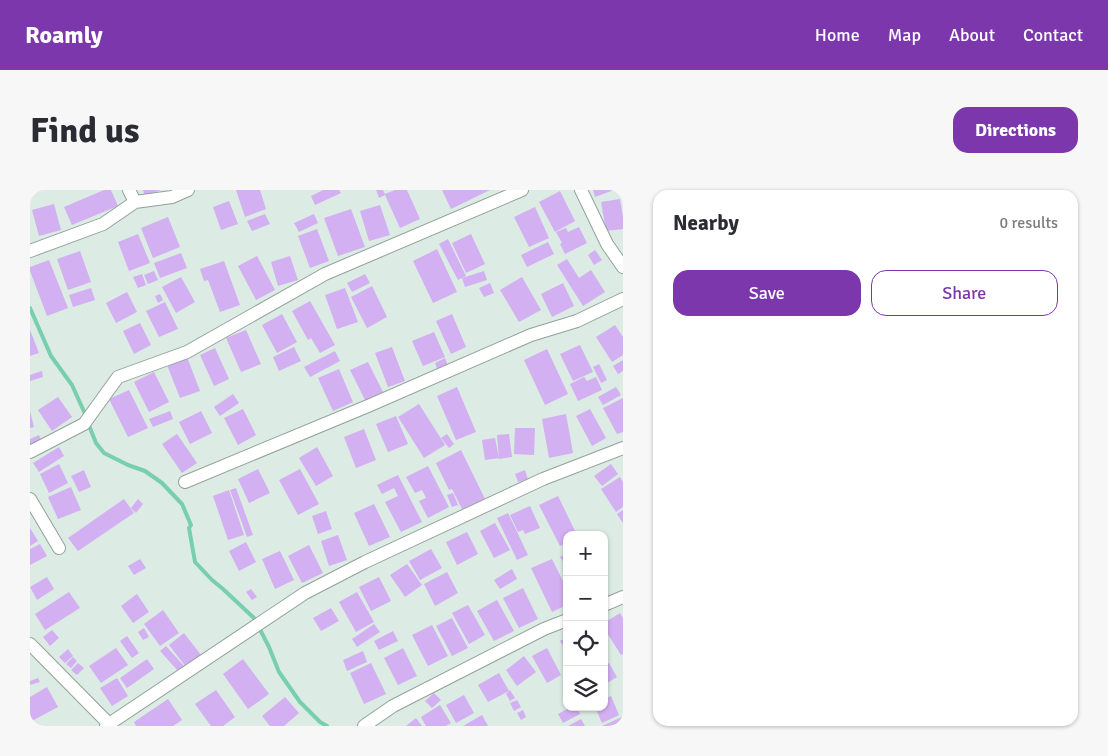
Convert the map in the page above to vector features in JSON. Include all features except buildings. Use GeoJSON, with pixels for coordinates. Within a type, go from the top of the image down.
{"type":"FeatureCollection","features":[{"type":"Feature","properties":{"kind":"street"},"geometry":{"type":"LineString","coordinates":[[129,190],[134,202]]}},
{"type":"Feature","properties":{"kind":"street"},"geometry":{"type":"LineString","coordinates":[[30,251],[103,224],[134,202],[172,197],[188,190]]}},
{"type":"Feature","properties":{"kind":"street"},"geometry":{"type":"LineString","coordinates":[[30,452],[84,424],[118,377],[187,352],[325,274],[522,190]]}},
{"type":"Feature","properties":{"kind":"street"},"geometry":{"type":"LineString","coordinates":[[581,190],[603,238],[623,267]]}},
{"type":"Feature","properties":{"kind":"street"},"geometry":{"type":"LineString","coordinates":[[185,482],[368,406],[530,335],[577,321],[623,299]]}},
{"type":"Feature","properties":{"kind":"street"},"geometry":{"type":"LineString","coordinates":[[30,644],[109,725],[306,593],[365,562],[543,479],[623,448]]}},
{"type":"Feature","properties":{"kind":"street"},"geometry":{"type":"LineString","coordinates":[[30,499],[59,548]]}},
{"type":"Feature","properties":{"kind":"street"},"geometry":{"type":"LineString","coordinates":[[608,603],[623,597]]}},
{"type":"Feature","properties":{"kind":"street"},"geometry":{"type":"LineString","coordinates":[[364,726],[393,706],[544,629],[564,621]]}},
{"type":"Feature","properties":{"kind":"waterway"},"geometry":{"type":"LineString","coordinates":[[30,308],[51,356],[72,385],[86,416]]}},
{"type":"Feature","properties":{"kind":"waterway"},"geometry":{"type":"LineString","coordinates":[[88,423],[96,443],[104,453],[145,471],[162,483],[182,504],[191,525],[189,528],[195,562],[254,618],[279,672],[300,702],[320,722],[327,726]]}}]}
